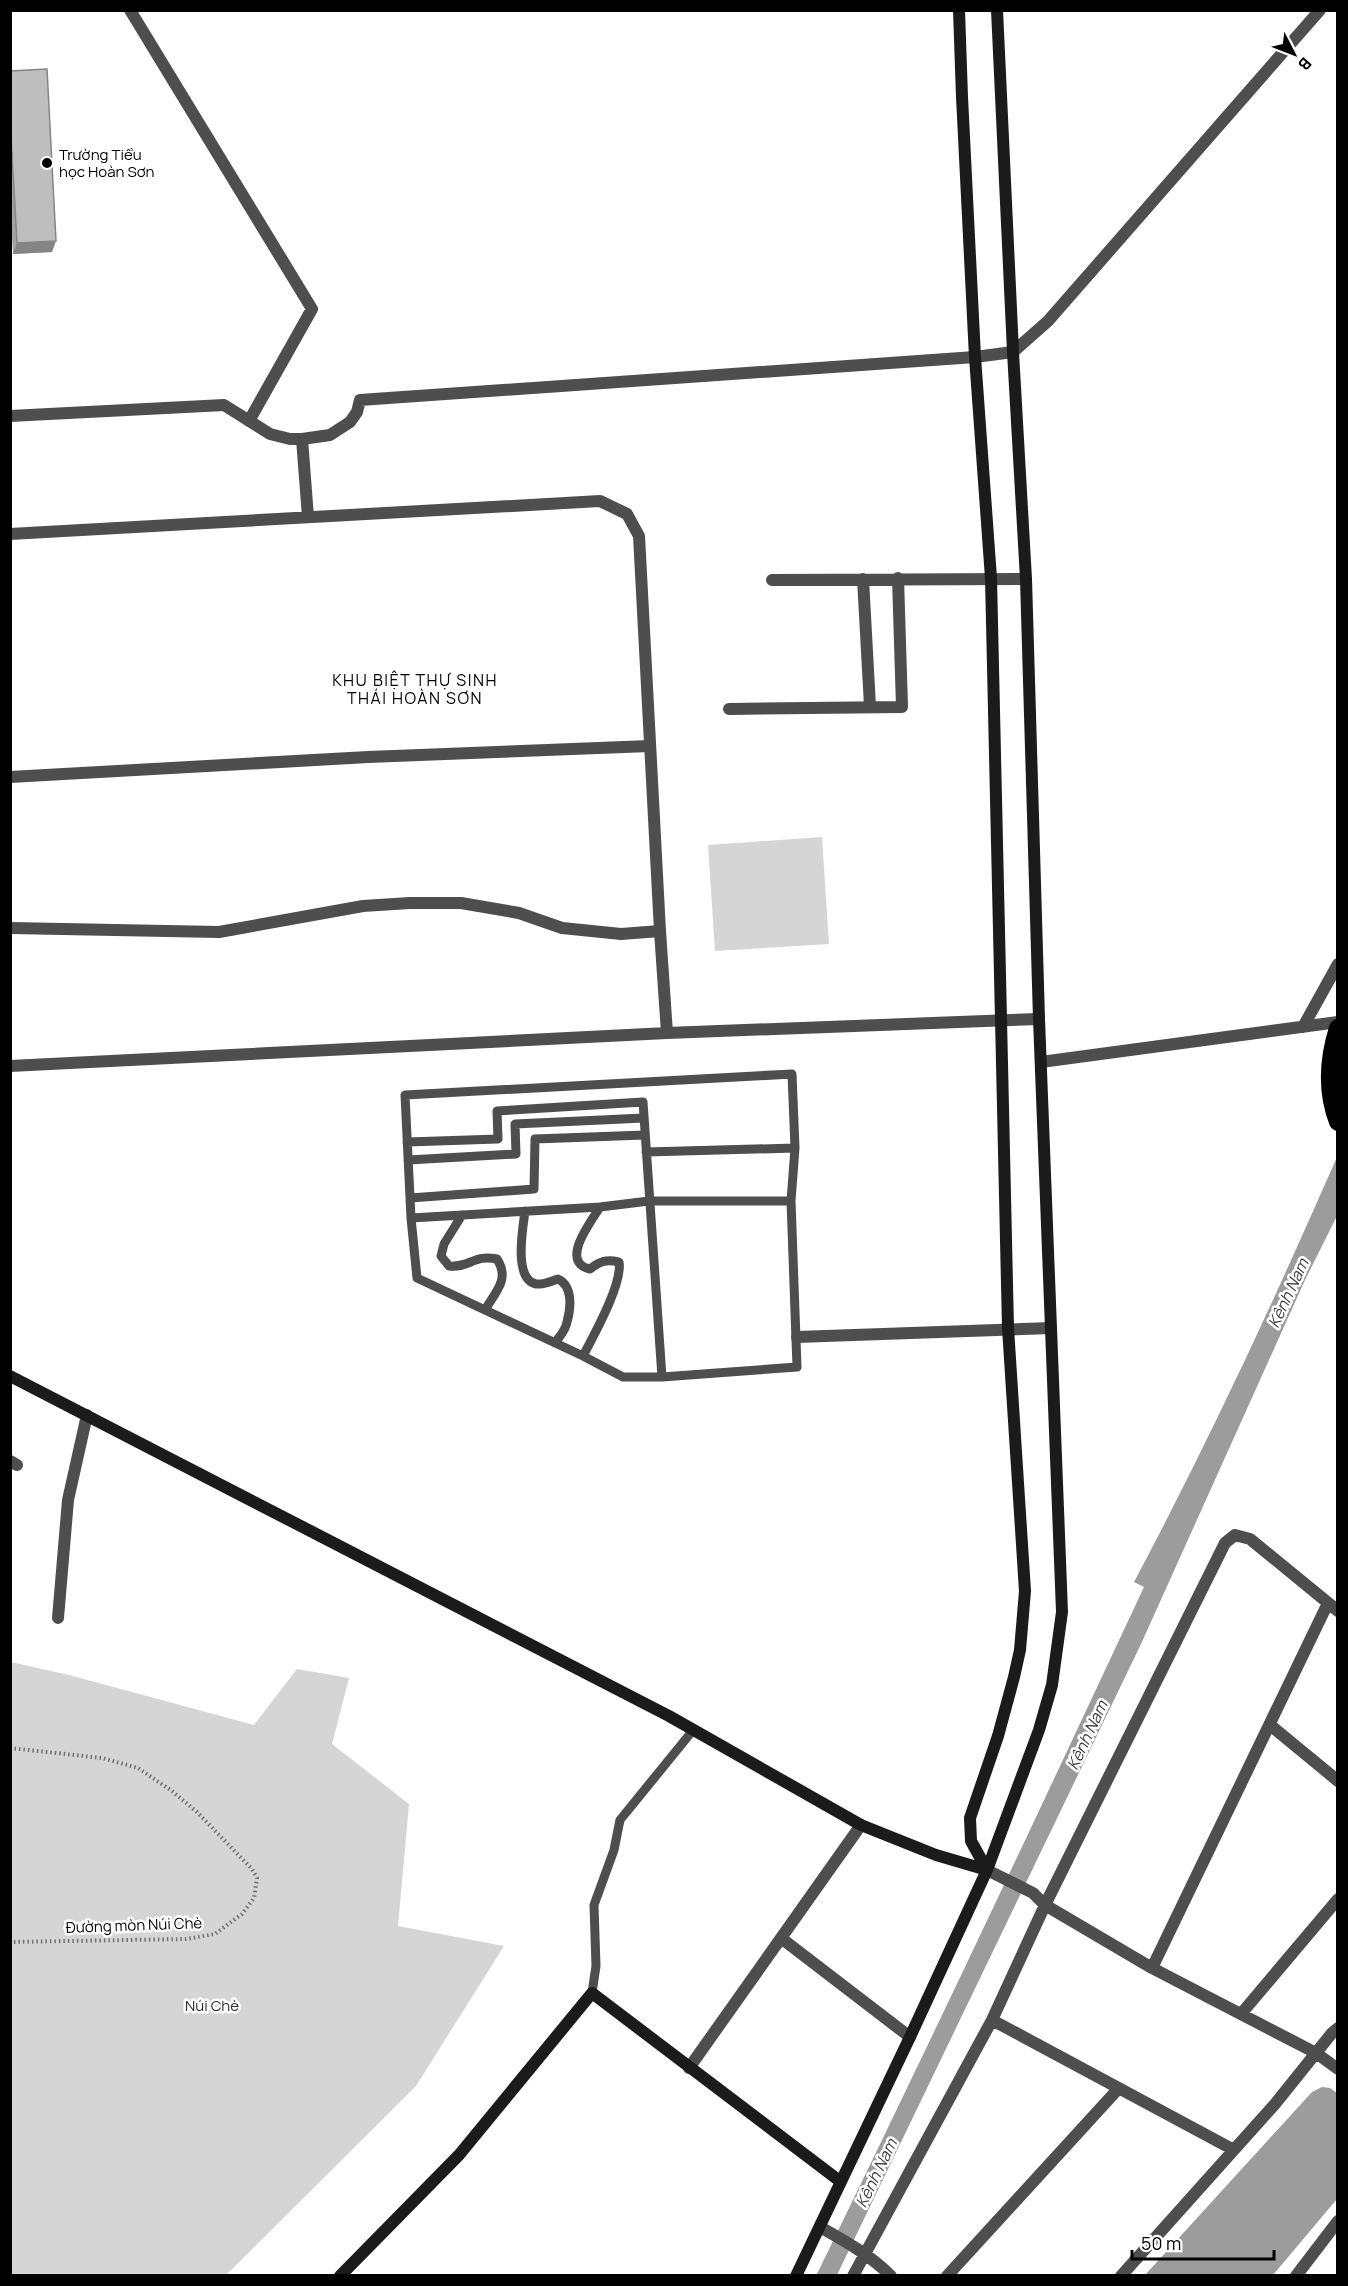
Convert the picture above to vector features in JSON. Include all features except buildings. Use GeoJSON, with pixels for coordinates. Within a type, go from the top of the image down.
{"type":"FeatureCollection","features":[{"type":"Feature","properties":{"kind":"highway"},"geometry":{"type":"LineString","coordinates":[[1338,1028],[1330,1056],[1329,1073],[1331,1100],[1338,1122]]}},
{"type":"Feature","properties":{"kind":"main road"},"geometry":{"type":"LineString","coordinates":[[959,10],[975,357],[991,578],[1008,1328],[1025,1591],[1020,1650],[1014,1677],[998,1736],[970,1818],[971,1841],[987,1870]]}},
{"type":"Feature","properties":{"kind":"main road"},"geometry":{"type":"LineString","coordinates":[[796,2276],[987,1870],[1040,1730],[1052,1685],[1062,1612],[1039,1019],[1026,579],[997,10]]}},
{"type":"Feature","properties":{"kind":"main road"},"geometry":{"type":"LineString","coordinates":[[10,1376],[694,1729],[861,1825],[936,1855],[987,1870]]}},
{"type":"Feature","properties":{"kind":"main road"},"geometry":{"type":"LineString","coordinates":[[340,2276],[459,2155],[592,1993],[841,2182]]}},
{"type":"Feature","properties":{"kind":"street"},"geometry":{"type":"LineString","coordinates":[[130,10],[312,309],[249,421]]}},
{"type":"Feature","properties":{"kind":"street"},"geometry":{"type":"LineString","coordinates":[[10,416],[224,405],[270,434],[290,439],[302,439],[330,435],[350,422],[357,412],[360,400],[975,357],[1013,352],[1048,321],[1320,10]]}},
{"type":"Feature","properties":{"kind":"street"},"geometry":{"type":"LineString","coordinates":[[302,439],[308,516]]}},
{"type":"Feature","properties":{"kind":"street"},"geometry":{"type":"LineString","coordinates":[[10,534],[600,501],[627,514],[639,536],[667,1033]]}},
{"type":"Feature","properties":{"kind":"street"},"geometry":{"type":"LineString","coordinates":[[729,709],[902,707],[898,578]]}},
{"type":"Feature","properties":{"kind":"street"},"geometry":{"type":"LineString","coordinates":[[863,579],[870,706]]}},
{"type":"Feature","properties":{"kind":"street"},"geometry":{"type":"LineString","coordinates":[[772,580],[1026,579]]}},
{"type":"Feature","properties":{"kind":"street"},"geometry":{"type":"LineString","coordinates":[[10,777],[368,757],[650,746]]}},
{"type":"Feature","properties":{"kind":"street"},"geometry":{"type":"LineString","coordinates":[[10,928],[219,932],[363,906],[461,903],[519,913],[562,928],[621,934],[660,931]]}},
{"type":"Feature","properties":{"kind":"street"},"geometry":{"type":"LineString","coordinates":[[1303,1027],[1338,964]]}},
{"type":"Feature","properties":{"kind":"street"},"geometry":{"type":"LineString","coordinates":[[10,1066],[667,1033],[1039,1019]]}},
{"type":"Feature","properties":{"kind":"street"},"geometry":{"type":"LineString","coordinates":[[1041,1062],[1338,1022]]}},
{"type":"Feature","properties":{"kind":"street"},"geometry":{"type":"LineString","coordinates":[[797,1337],[1051,1328]]}},
{"type":"Feature","properties":{"kind":"street"},"geometry":{"type":"LineString","coordinates":[[58,1618],[68,1500],[87,1415]]}},
{"type":"Feature","properties":{"kind":"street"},"geometry":{"type":"LineString","coordinates":[[853,2276],[860,2251],[992,2020],[1046,1905],[1225,1544],[1234,1535],[1250,1539],[1333,1607],[1270,1725],[1152,1968]]}},
{"type":"Feature","properties":{"kind":"street"},"geometry":{"type":"LineString","coordinates":[[1270,1725],[1338,1781]]}},
{"type":"Feature","properties":{"kind":"street"},"geometry":{"type":"LineString","coordinates":[[689,2068],[861,1825]]}},
{"type":"Feature","properties":{"kind":"street"},"geometry":{"type":"LineString","coordinates":[[987,1870],[1033,1893],[1046,1905],[1152,1968],[1316,2053],[1338,2069]]}},
{"type":"Feature","properties":{"kind":"street"},"geometry":{"type":"LineString","coordinates":[[1241,2014],[1338,1899]]}},
{"type":"Feature","properties":{"kind":"street"},"geometry":{"type":"LineString","coordinates":[[782,1938],[910,2037]]}},
{"type":"Feature","properties":{"kind":"street"},"geometry":{"type":"LineString","coordinates":[[992,2020],[1234,2150]]}},
{"type":"Feature","properties":{"kind":"street"},"geometry":{"type":"LineString","coordinates":[[1121,2276],[1275,2104],[1338,2028]]}},
{"type":"Feature","properties":{"kind":"street"},"geometry":{"type":"LineString","coordinates":[[947,2276],[1119,2088]]}},
{"type":"Feature","properties":{"kind":"street"},"geometry":{"type":"LineString","coordinates":[[1296,2276],[1338,2221]]}},
{"type":"Feature","properties":{"kind":"street"},"geometry":{"type":"LineString","coordinates":[[820,2227],[860,2251],[891,2276]]}},
{"type":"Feature","properties":{"kind":"lane"},"geometry":{"type":"LineString","coordinates":[[792,1074],[795,1148],[791,1201],[797,1367],[662,1377],[623,1377],[417,1278],[407,1142],[405,1095],[792,1074]]}},
{"type":"Feature","properties":{"kind":"lane"},"geometry":{"type":"LineString","coordinates":[[407,1142],[498,1138],[497,1111],[643,1102],[662,1377]]}},
{"type":"Feature","properties":{"kind":"lane"},"geometry":{"type":"LineString","coordinates":[[408,1160],[516,1154],[515,1124],[644,1118]]}},
{"type":"Feature","properties":{"kind":"lane"},"geometry":{"type":"LineString","coordinates":[[410,1198],[534,1189],[535,1140],[645,1135]]}},
{"type":"Feature","properties":{"kind":"lane"},"geometry":{"type":"LineString","coordinates":[[646,1152],[795,1148]]}},
{"type":"Feature","properties":{"kind":"lane"},"geometry":{"type":"LineString","coordinates":[[411,1218],[600,1207],[649,1201],[791,1201]]}},
{"type":"Feature","properties":{"kind":"lane"},"geometry":{"type":"LineString","coordinates":[[583,1356],[606,1311],[621,1271],[619,1262],[609,1260],[598,1262],[590,1269],[582,1267],[575,1256],[580,1241],[600,1207]]}},
{"type":"Feature","properties":{"kind":"lane"},"geometry":{"type":"LineString","coordinates":[[525,1211],[521,1245],[524,1275],[529,1281],[537,1284],[558,1279],[564,1282],[568,1290],[567,1325],[555,1343]]}},
{"type":"Feature","properties":{"kind":"lane"},"geometry":{"type":"LineString","coordinates":[[462,1215],[444,1244],[441,1256],[450,1266],[459,1267],[484,1256],[496,1259],[503,1268],[503,1279],[486,1310]]}},
{"type":"Feature","properties":{"kind":"lane"},"geometry":{"type":"LineString","coordinates":[[592,1993],[596,1966],[594,1905],[614,1850],[620,1820],[694,1729]]}},
{"type":"Feature","properties":{"kind":"path","name":"Đường mòn Núi Chè"},"geometry":{"type":"LineString","coordinates":[[10,1748],[102,1758],[138,1768],[172,1791],[197,1812],[252,1869],[257,1878],[254,1898],[242,1914],[216,1934],[186,1939],[10,1942]]}},
{"type":"Feature","properties":{"kind":"green space"},"geometry":{"type":"Polygon","coordinates":[[[822,837],[829,944],[715,951],[708,845],[822,837]]]}},
{"type":"Feature","properties":{"kind":"green space","name":"Núi Chè"},"geometry":{"type":"Polygon","coordinates":[[[11,1662],[69,1675],[254,1725],[297,1669],[349,1678],[332,1744],[409,1804],[398,1926],[504,1946],[416,2086],[226,2275],[11,2275],[11,1662]]]}},
{"type":"Feature","properties":{"kind":"water","name":"Kênh Nam"},"geometry":{"type":"Polygon","coordinates":[[[1337,1157],[1337,1216],[1305,1280],[1141,1644],[837,2275],[816,2276],[982,1932],[1144,1587],[1134,1582],[1240,1371],[1337,1157]]]}},
{"type":"Feature","properties":{"kind":"water"},"geometry":{"type":"Polygon","coordinates":[[[1322,2087],[1330,2088],[1337,2093],[1337,2199],[1273,2275],[1145,2275],[1312,2092],[1322,2087]]]}},
{"type":"Feature","properties":{"kind":"place","name":"Trường Tiểu học Hoàn Sơn"},"geometry":{"type":"Point","coordinates":[47,163]}},
{"type":"Feature","properties":{"kind":"district","name":"KHU BIỆT THỰ SINH THÁI HOÀN SƠN"},"geometry":{"type":"Point","coordinates":[415,689]}}]}
